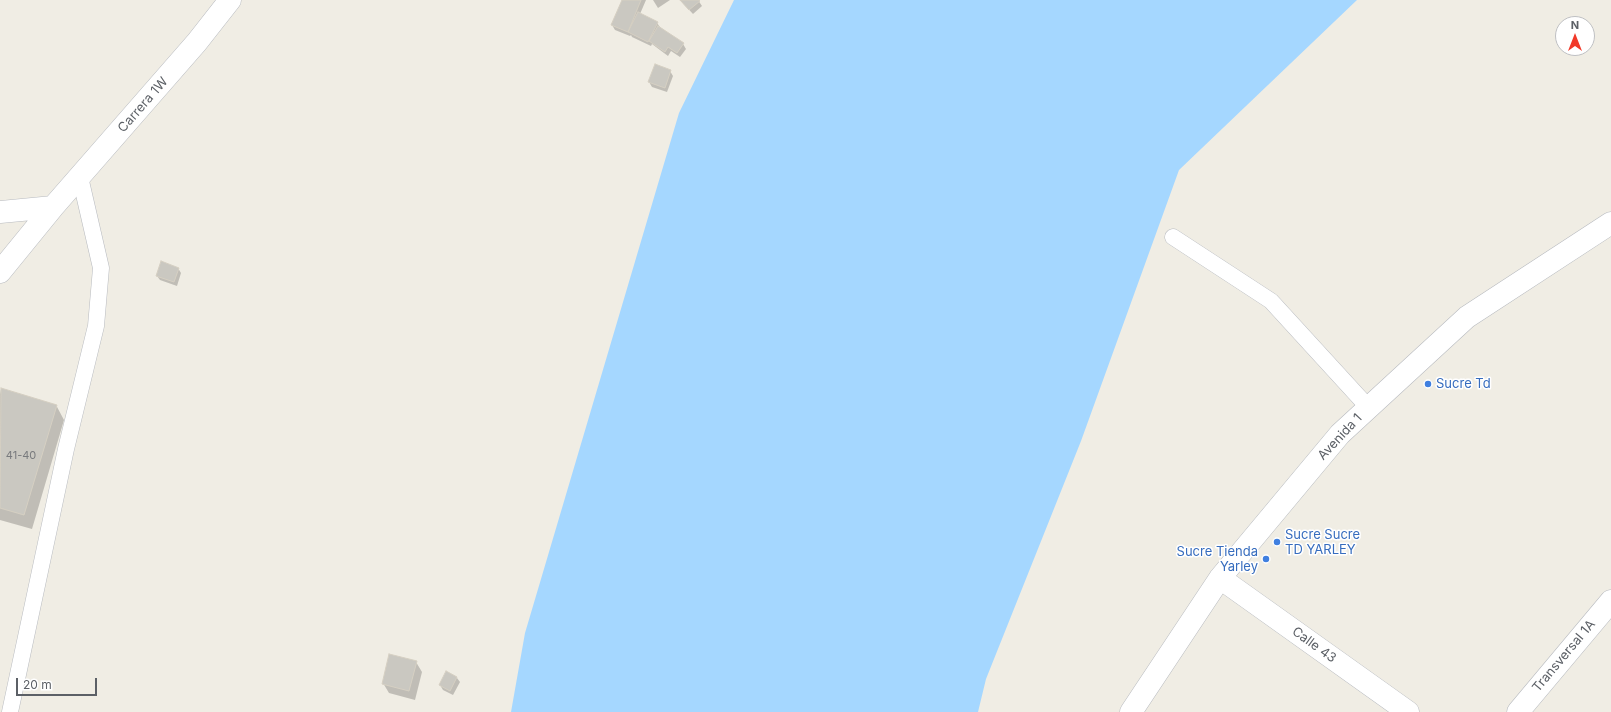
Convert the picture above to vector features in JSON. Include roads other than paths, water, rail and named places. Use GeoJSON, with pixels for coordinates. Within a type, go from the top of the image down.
{"type":"FeatureCollection","features":[{"type":"Feature","properties":{"kind":"street","name":"Carrera 1W"},"geometry":{"type":"LineString","coordinates":[[0,272],[54,207],[197,42],[230,0]]}},
{"type":"Feature","properties":{"kind":"street"},"geometry":{"type":"LineString","coordinates":[[0,212],[54,207]]}},
{"type":"Feature","properties":{"kind":"street","name":"Avenida 1"},"geometry":{"type":"LineString","coordinates":[[1131,712],[1220,578],[1340,434],[1468,317],[1611,223]]}},
{"type":"Feature","properties":{"kind":"street","name":"Calle 43"},"geometry":{"type":"LineString","coordinates":[[1220,578],[1408,712]]}},
{"type":"Feature","properties":{"kind":"street","name":"Transversal 1A"},"geometry":{"type":"LineString","coordinates":[[1518,712],[1611,601]]}},
{"type":"Feature","properties":{"kind":"lane"},"geometry":{"type":"LineString","coordinates":[[10,712],[66,449],[96,326],[101,268],[80,177]]}},
{"type":"Feature","properties":{"kind":"lane"},"geometry":{"type":"LineString","coordinates":[[1172,237],[1271,301],[1368,407]]}},
{"type":"Feature","properties":{"kind":"water"},"geometry":{"type":"Polygon","coordinates":[[[734,0],[1357,0],[1179,170],[1081,441],[986,679],[978,712],[511,712],[525,633],[679,113],[734,0]]]}},
{"type":"Feature","properties":{"kind":"place","name":"Sucre Td"},"geometry":{"type":"Point","coordinates":[1428,384]}},
{"type":"Feature","properties":{"kind":"place","name":"Sucre Sucre TD YARLEY"},"geometry":{"type":"Point","coordinates":[1277,542]}},
{"type":"Feature","properties":{"kind":"place","name":"Sucre Tienda Yarley"},"geometry":{"type":"Point","coordinates":[1266,559]}}]}
